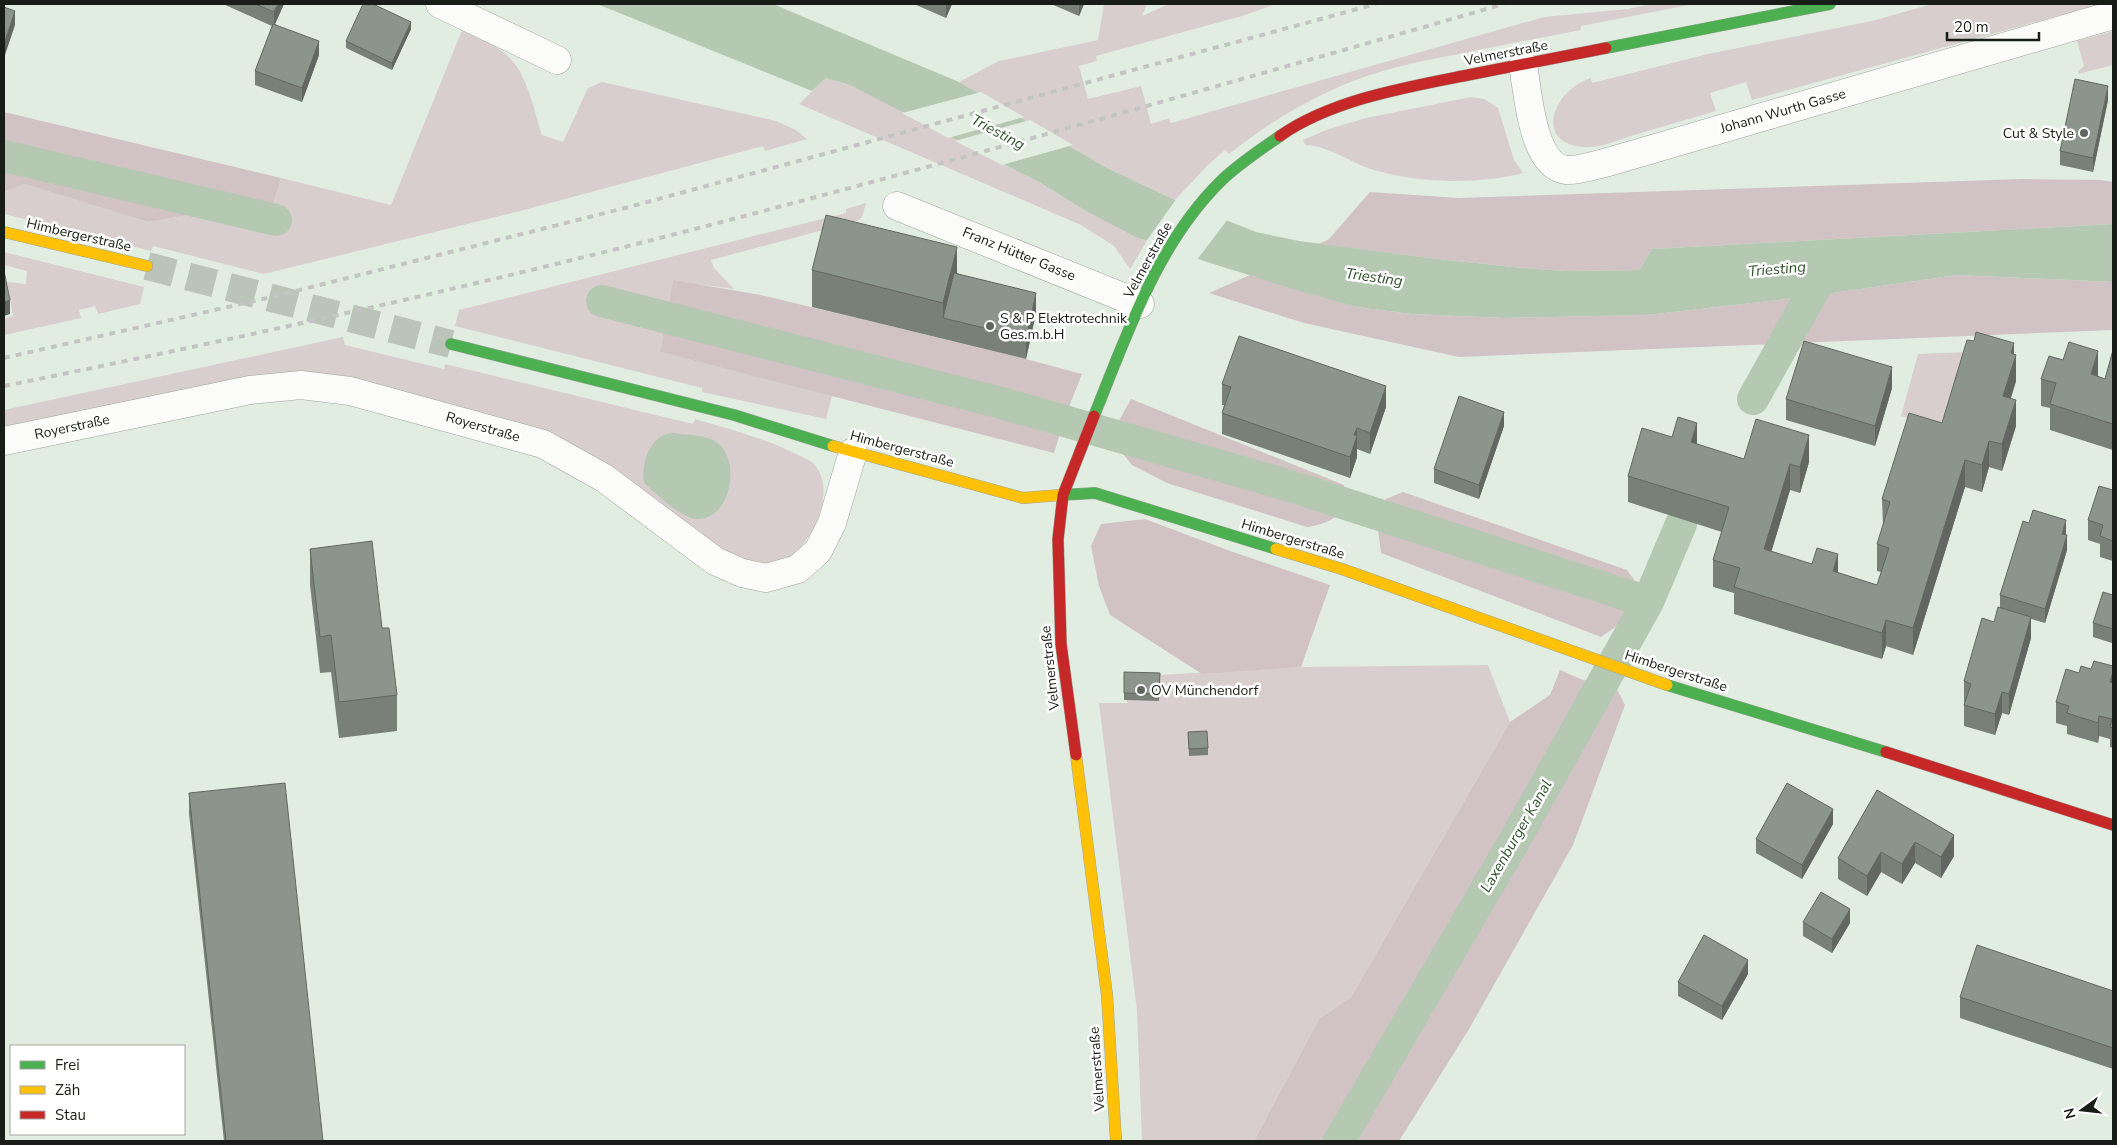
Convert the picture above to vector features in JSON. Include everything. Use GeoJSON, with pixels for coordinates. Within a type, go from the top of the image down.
{"type":"FeatureCollection","features":[{"type":"Feature","properties":{"kind":"street"},"geometry":{"type":"LineString","coordinates":[[440,4],[557,60]]}},
{"type":"Feature","properties":{"kind":"street","name":"Velmerstraße"},"geometry":{"type":"LineString","coordinates":[[1116,1141],[1107,995],[1061,644],[1058,539],[1064,495],[1079,452],[1145,294],[1180,232],[1196,209],[1222,180],[1242,163],[1286,132],[1327,112],[1377,95],[1428,83],[1830,4]]}},
{"type":"Feature","properties":{"kind":"street","name":"Johann Wurth Gasse"},"geometry":{"type":"LineString","coordinates":[[1523,65],[1539,145],[1547,158],[1556,166],[1566,170],[1608,162],[2113,14]]}},
{"type":"Feature","properties":{"kind":"street","name":"Franz Hütter Gasse"},"geometry":{"type":"LineString","coordinates":[[897,206],[1145,294]]}},
{"type":"Feature","properties":{"kind":"street","name":"Himbergerstraße"},"geometry":{"type":"LineString","coordinates":[[4,232],[147,266]]}},
{"type":"Feature","properties":{"kind":"street","name":"Himbergerstraße"},"geometry":{"type":"LineString","coordinates":[[451,344],[734,416],[852,452],[1023,498],[1095,493],[1342,569],[1678,689],[1920,762],[2113,825]]}},
{"type":"Feature","properties":{"kind":"street","name":"Royerstraße"},"geometry":{"type":"LineString","coordinates":[[4,441],[250,390],[302,385],[350,391],[543,444],[604,478],[715,561],[742,573],[766,578],[798,570],[818,551],[832,523],[852,452]]}},
{"type":"Feature","properties":{"kind":"shaded area"},"geometry":{"type":"Polygon","coordinates":[[[1104,4],[1147,4],[1142,16],[1169,4],[1276,4],[1242,16],[1096,56],[1097,61],[1079,66],[1088,99],[1141,86],[1151,124],[1169,118],[1171,123],[1544,17],[1628,9],[1650,4],[1694,4],[1581,26],[1581,30],[1412,63],[1356,80],[1290,112],[1229,154],[1225,150],[1175,200],[1107,168],[959,82],[999,61],[1098,40],[1104,4]]]}},
{"type":"Feature","properties":{"kind":"shaded area"},"geometry":{"type":"Polygon","coordinates":[[[1932,4],[2092,4],[2090,7],[1752,100],[1746,82],[1710,93],[1716,111],[1600,146],[1582,147],[1567,143],[1557,135],[1553,125],[1554,114],[1559,103],[1567,93],[1578,84],[1591,78],[1592,83],[1708,54],[1872,21],[1932,4]]]}},
{"type":"Feature","properties":{"kind":"shaded area"},"geometry":{"type":"Polygon","coordinates":[[[463,28],[509,57],[523,78],[531,97],[542,135],[563,142],[588,88],[602,82],[776,121],[796,130],[807,139],[765,151],[763,146],[524,210],[264,274],[153,246],[151,251],[4,214],[4,192],[24,184],[148,222],[201,213],[268,222],[281,178],[391,205],[463,28]]]}},
{"type":"Feature","properties":{"kind":"shaded area"},"geometry":{"type":"Polygon","coordinates":[[[2113,31],[2113,65],[2078,74],[2078,71],[2084,66],[2077,41],[2113,31]]]}},
{"type":"Feature","properties":{"kind":"shaded area"},"geometry":{"type":"Polygon","coordinates":[[[826,78],[850,85],[873,96],[1039,182],[1086,211],[1147,241],[1130,269],[1114,246],[1081,225],[799,104],[826,78]]]}},
{"type":"Feature","properties":{"kind":"shaded area"},"geometry":{"type":"Polygon","coordinates":[[[1471,97],[1484,99],[1498,108],[1514,160],[1523,173],[1468,181],[1410,178],[1365,167],[1323,148],[1305,145],[1303,140],[1326,130],[1366,118],[1471,97]]]}},
{"type":"Feature","properties":{"kind":"shaded area"},"geometry":{"type":"Polygon","coordinates":[[[4,112],[281,178],[268,222],[201,213],[148,222],[24,184],[4,192],[4,112]]]}},
{"type":"Feature","properties":{"kind":"shaded area"},"geometry":{"type":"Polygon","coordinates":[[[2022,179],[2101,180],[2113,182],[2113,224],[1652,249],[1639,270],[1566,271],[1523,268],[1319,244],[1329,239],[1370,192],[1459,198],[2022,179]]]}},
{"type":"Feature","properties":{"kind":"shaded area"},"geometry":{"type":"Polygon","coordinates":[[[866,203],[862,217],[857,221],[711,260],[714,268],[734,289],[673,281],[660,352],[832,396],[826,419],[702,392],[702,388],[455,326],[459,310],[846,213],[846,209],[866,203]]]}},
{"type":"Feature","properties":{"kind":"shaded area"},"geometry":{"type":"Polygon","coordinates":[[[4,252],[144,287],[140,304],[98,314],[95,306],[79,310],[81,318],[4,335],[4,319],[13,316],[7,282],[26,284],[27,271],[4,265],[4,252]]]}},
{"type":"Feature","properties":{"kind":"shaded area"},"geometry":{"type":"Polygon","coordinates":[[[1250,275],[1357,307],[1412,314],[1505,318],[1647,315],[1812,296],[1957,275],[2113,282],[2113,330],[1459,357],[1304,323],[1209,293],[1250,275]]]}},
{"type":"Feature","properties":{"kind":"shaded area"},"geometry":{"type":"Polygon","coordinates":[[[673,280],[761,295],[1082,374],[1066,414],[1054,453],[660,352],[673,280]]]}},
{"type":"Feature","properties":{"kind":"shaded area"},"geometry":{"type":"Polygon","coordinates":[[[343,337],[345,345],[444,369],[445,364],[693,424],[695,419],[772,443],[813,463],[820,474],[823,487],[823,502],[819,516],[804,543],[794,554],[783,561],[767,565],[738,561],[575,447],[322,375],[4,432],[4,410],[343,337]]]}},
{"type":"Feature","properties":{"kind":"shaded area"},"geometry":{"type":"Polygon","coordinates":[[[1966,352],[1943,428],[1901,416],[1918,354],[1966,352]]]}},
{"type":"Feature","properties":{"kind":"shaded area"},"geometry":{"type":"Polygon","coordinates":[[[1131,399],[1344,485],[1345,495],[1341,510],[1331,520],[1307,527],[1167,483],[1132,465],[1120,450],[1116,426],[1131,399]]]}},
{"type":"Feature","properties":{"kind":"shaded area"},"geometry":{"type":"Polygon","coordinates":[[[1403,492],[1627,570],[1640,588],[1630,617],[1601,637],[1381,553],[1377,522],[1386,499],[1403,492]]]}},
{"type":"Feature","properties":{"kind":"shaded area"},"geometry":{"type":"Polygon","coordinates":[[[1145,519],[1233,552],[1330,585],[1301,667],[1202,674],[1110,615],[1099,586],[1091,546],[1101,524],[1145,519]]]}},
{"type":"Feature","properties":{"kind":"shaded area"},"geometry":{"type":"Polygon","coordinates":[[[1488,665],[1510,722],[1351,997],[1319,1019],[1254,1141],[1142,1141],[1137,1011],[1099,703],[1127,703],[1127,700],[1159,701],[1159,675],[1301,667],[1488,665]]]}},
{"type":"Feature","properties":{"kind":"shaded area"},"geometry":{"type":"Polygon","coordinates":[[[1560,670],[1583,680],[1614,683],[1625,705],[1573,845],[1469,1029],[1399,1141],[1254,1141],[1319,1019],[1351,997],[1510,722],[1550,695],[1560,670]]]}},
{"type":"Feature","properties":{"kind":"water","name":"Triesting"},"geometry":{"type":"Polygon","coordinates":[[[597,4],[773,4],[959,82],[1107,168],[1175,200],[1256,232],[1299,241],[1523,268],[1566,271],[1639,270],[1652,249],[2113,224],[2113,282],[1957,275],[1812,296],[1647,315],[1505,318],[1412,314],[1357,307],[1204,261],[1136,237],[1086,211],[1039,182],[850,85],[826,78],[812,91],[597,4]]]}},
{"type":"Feature","properties":{"kind":"water"},"geometry":{"type":"Polygon","coordinates":[[[673,433],[708,438],[718,443],[725,451],[729,463],[729,488],[725,500],[718,510],[709,517],[697,519],[684,515],[663,500],[644,482],[644,466],[649,450],[659,438],[673,433]]]}},
{"type":"Feature","properties":{"kind":"pier"},"geometry":{"type":"Polygon","coordinates":[[[981,92],[1024,117],[948,138],[902,113],[981,92]]]}},
{"type":"Feature","properties":{"kind":"pier"},"geometry":{"type":"Polygon","coordinates":[[[1030,120],[1073,145],[1002,165],[955,141],[1030,120]]]}},
{"type":"Feature","properties":{"kind":"pier"},"geometry":{"type":"Polygon","coordinates":[[[1177,198],[1228,219],[1196,261],[1145,243],[1177,198]]]}},
{"type":"Feature","properties":{"kind":"building"},"geometry":{"type":"Polygon","coordinates":[[[255,4],[278,4],[274,12],[255,4]]]}},
{"type":"Feature","properties":{"kind":"building"},"geometry":{"type":"Polygon","coordinates":[[[363,4],[373,4],[411,22],[392,63],[346,41],[363,4]]]}},
{"type":"Feature","properties":{"kind":"building"},"geometry":{"type":"Polygon","coordinates":[[[4,7],[15,11],[4,44],[4,7]]]}},
{"type":"Feature","properties":{"kind":"building"},"geometry":{"type":"Polygon","coordinates":[[[273,24],[319,41],[302,88],[255,71],[273,24]]]}},
{"type":"Feature","properties":{"kind":"building","name":"Cut & Style"},"geometry":{"type":"Polygon","coordinates":[[[2075,79],[2108,86],[2093,158],[2060,151],[2075,79]]]}},
{"type":"Feature","properties":{"kind":"building"},"geometry":{"type":"Polygon","coordinates":[[[826,215],[957,247],[943,303],[812,270],[826,215]]]}},
{"type":"Feature","properties":{"kind":"building"},"geometry":{"type":"Polygon","coordinates":[[[4,271],[10,300],[4,302],[4,271]]]}},
{"type":"Feature","properties":{"kind":"building"},"geometry":{"type":"Polygon","coordinates":[[[954,273],[1036,293],[1026,338],[943,318],[954,273]]]}},
{"type":"Feature","properties":{"kind":"building"},"geometry":{"type":"Polygon","coordinates":[[[1976,332],[2014,343],[2011,353],[2016,355],[2003,396],[2016,400],[2002,444],[1989,441],[1982,465],[1965,460],[1913,628],[1886,620],[1882,633],[1734,587],[1740,568],[1713,560],[1729,507],[1628,476],[1642,428],[1672,437],[1678,417],[1697,423],[1691,442],[1744,459],[1756,419],[1809,435],[1800,467],[1790,464],[1764,549],[1812,564],[1817,548],[1838,554],[1833,571],[1877,585],[1889,548],[1877,544],[1890,502],[1882,499],[1909,413],[1942,423],[1967,340],[1974,341],[1976,332]]]}},
{"type":"Feature","properties":{"kind":"building"},"geometry":{"type":"Polygon","coordinates":[[[1239,336],[1386,386],[1370,433],[1357,428],[1354,435],[1357,436],[1350,457],[1222,413],[1231,387],[1222,384],[1239,336]]]}},
{"type":"Feature","properties":{"kind":"building"},"geometry":{"type":"Polygon","coordinates":[[[1804,341],[1892,367],[1875,426],[1786,399],[1804,341]]]}},
{"type":"Feature","properties":{"kind":"building"},"geometry":{"type":"Polygon","coordinates":[[[2069,342],[2098,351],[2091,374],[2105,379],[2113,350],[2113,424],[2050,404],[2056,383],[2041,379],[2049,356],[2063,360],[2069,342]]]}},
{"type":"Feature","properties":{"kind":"building"},"geometry":{"type":"Polygon","coordinates":[[[1459,396],[1504,412],[1479,485],[1434,469],[1459,396]]]}},
{"type":"Feature","properties":{"kind":"building"},"geometry":{"type":"Polygon","coordinates":[[[2099,486],[2113,490],[2113,541],[2100,536],[2103,525],[2088,520],[2099,486]]]}},
{"type":"Feature","properties":{"kind":"building"},"geometry":{"type":"Polygon","coordinates":[[[2033,510],[2066,520],[2062,534],[2067,535],[2045,609],[2000,595],[2023,521],[2029,523],[2033,510]]]}},
{"type":"Feature","properties":{"kind":"building"},"geometry":{"type":"Polygon","coordinates":[[[372,541],[382,628],[389,628],[397,695],[339,702],[331,635],[320,637],[310,549],[372,541]]]}},
{"type":"Feature","properties":{"kind":"building"},"geometry":{"type":"Polygon","coordinates":[[[2103,592],[2113,595],[2113,629],[2093,623],[2103,592]]]}},
{"type":"Feature","properties":{"kind":"building"},"geometry":{"type":"Polygon","coordinates":[[[1998,607],[2031,617],[2009,694],[2002,692],[1995,714],[1964,705],[1971,684],[1964,681],[1982,618],[1994,622],[1998,607]]]}},
{"type":"Feature","properties":{"kind":"building"},"geometry":{"type":"Polygon","coordinates":[[[2094,661],[2113,666],[2110,682],[2113,683],[2113,728],[2110,727],[2112,719],[2099,716],[2098,723],[2067,713],[2069,706],[2056,702],[2066,669],[2079,673],[2081,666],[2091,669],[2094,661]]]}},
{"type":"Feature","properties":{"kind":"building","name":"OV Münchendorf"},"geometry":{"type":"Polygon","coordinates":[[[1124,672],[1160,673],[1159,694],[1124,693],[1124,672]]]}},
{"type":"Feature","properties":{"kind":"building"},"geometry":{"type":"Polygon","coordinates":[[[1207,731],[1208,748],[1189,749],[1188,732],[1207,731]]]}},
{"type":"Feature","properties":{"kind":"building"},"geometry":{"type":"Polygon","coordinates":[[[285,783],[323,1141],[226,1141],[189,793],[285,783]]]}},
{"type":"Feature","properties":{"kind":"building"},"geometry":{"type":"Polygon","coordinates":[[[1787,783],[1833,809],[1802,865],[1756,839],[1787,783]]]}},
{"type":"Feature","properties":{"kind":"building"},"geometry":{"type":"Polygon","coordinates":[[[1877,790],[1954,835],[1941,857],[1915,842],[1902,864],[1881,852],[1867,876],[1838,858],[1877,790]]]}},
{"type":"Feature","properties":{"kind":"building"},"geometry":{"type":"Polygon","coordinates":[[[1821,892],[1850,909],[1832,939],[1803,922],[1821,892]]]}},
{"type":"Feature","properties":{"kind":"building"},"geometry":{"type":"Polygon","coordinates":[[[1704,935],[1748,960],[1722,1006],[1678,982],[1704,935]]]}},
{"type":"Feature","properties":{"kind":"building"},"geometry":{"type":"Polygon","coordinates":[[[1977,945],[2113,991],[2113,1048],[1960,997],[1977,945]]]}},
{"type":"Feature","properties":{"kind":"waterway"},"geometry":{"type":"LineString","coordinates":[[4,156],[276,220]]}},
{"type":"Feature","properties":{"kind":"waterway","name":"Laxenburger Kanal"},"geometry":{"type":"LineString","coordinates":[[1753,399],[1827,266]]}},
{"type":"Feature","properties":{"kind":"waterway"},"geometry":{"type":"LineString","coordinates":[[602,301],[1005,404],[1287,485],[1648,602]]}},
{"type":"Feature","properties":{"kind":"waterway","name":"Laxenburger Kanal"},"geometry":{"type":"LineString","coordinates":[[1339,1141],[1513,843],[1648,602],[1681,524]]}},
{"type":"Feature","properties":{"kind":"tunnel"},"geometry":{"type":"LineString","coordinates":[[147,266],[451,344]]}},
{"type":"Feature","properties":{"kind":"railway"},"geometry":{"type":"LineString","coordinates":[[4,358],[276,296],[629,207],[1376,4]]}},
{"type":"Feature","properties":{"kind":"railway"},"geometry":{"type":"LineString","coordinates":[[4,386],[331,317],[656,239],[975,154],[1504,4]]}},
{"type":"Feature","properties":{"kind":"traffic: fast"},"geometry":{"type":"LineString","coordinates":[[1606,48],[1830,4]]}},
{"type":"Feature","properties":{"kind":"traffic: fast"},"geometry":{"type":"LineString","coordinates":[[1094,416],[1146,291],[1179,232],[1199,205],[1222,180],[1243,162],[1280,136]]}},
{"type":"Feature","properties":{"kind":"traffic: fast"},"geometry":{"type":"LineString","coordinates":[[451,344],[734,415],[833,446]]}},
{"type":"Feature","properties":{"kind":"traffic: fast"},"geometry":{"type":"LineString","coordinates":[[1061,495],[1095,493],[1276,549]]}},
{"type":"Feature","properties":{"kind":"traffic: fast"},"geometry":{"type":"LineString","coordinates":[[1667,685],[1886,752]]}},
{"type":"Feature","properties":{"kind":"traffic: slow"},"geometry":{"type":"LineString","coordinates":[[4,232],[147,266]]}},
{"type":"Feature","properties":{"kind":"traffic: slow"},"geometry":{"type":"LineString","coordinates":[[833,446],[1023,498],[1061,495]]}},
{"type":"Feature","properties":{"kind":"traffic: slow"},"geometry":{"type":"LineString","coordinates":[[1276,549],[1342,569],[1667,685]]}},
{"type":"Feature","properties":{"kind":"traffic: slow"},"geometry":{"type":"LineString","coordinates":[[1076,755],[1107,995],[1116,1141]]}},
{"type":"Feature","properties":{"kind":"traffic: jam"},"geometry":{"type":"LineString","coordinates":[[1280,136],[1322,113],[1370,96],[1606,48]]}},
{"type":"Feature","properties":{"kind":"traffic: jam"},"geometry":{"type":"LineString","coordinates":[[1076,755],[1061,644],[1058,539],[1063,495],[1094,416]]}},
{"type":"Feature","properties":{"kind":"traffic: jam"},"geometry":{"type":"LineString","coordinates":[[1886,752],[2113,825]]}},
{"type":"Feature","properties":{"kind":"place","name":"Cut & Style"},"geometry":{"type":"Point","coordinates":[2084,133]}},
{"type":"Feature","properties":{"kind":"place","name":"S & P Elektrotechnik Ges.m.b.H"},"geometry":{"type":"Point","coordinates":[990,326]}},
{"type":"Feature","properties":{"kind":"place","name":"OV Münchendorf"},"geometry":{"type":"Point","coordinates":[1141,690]}}]}
